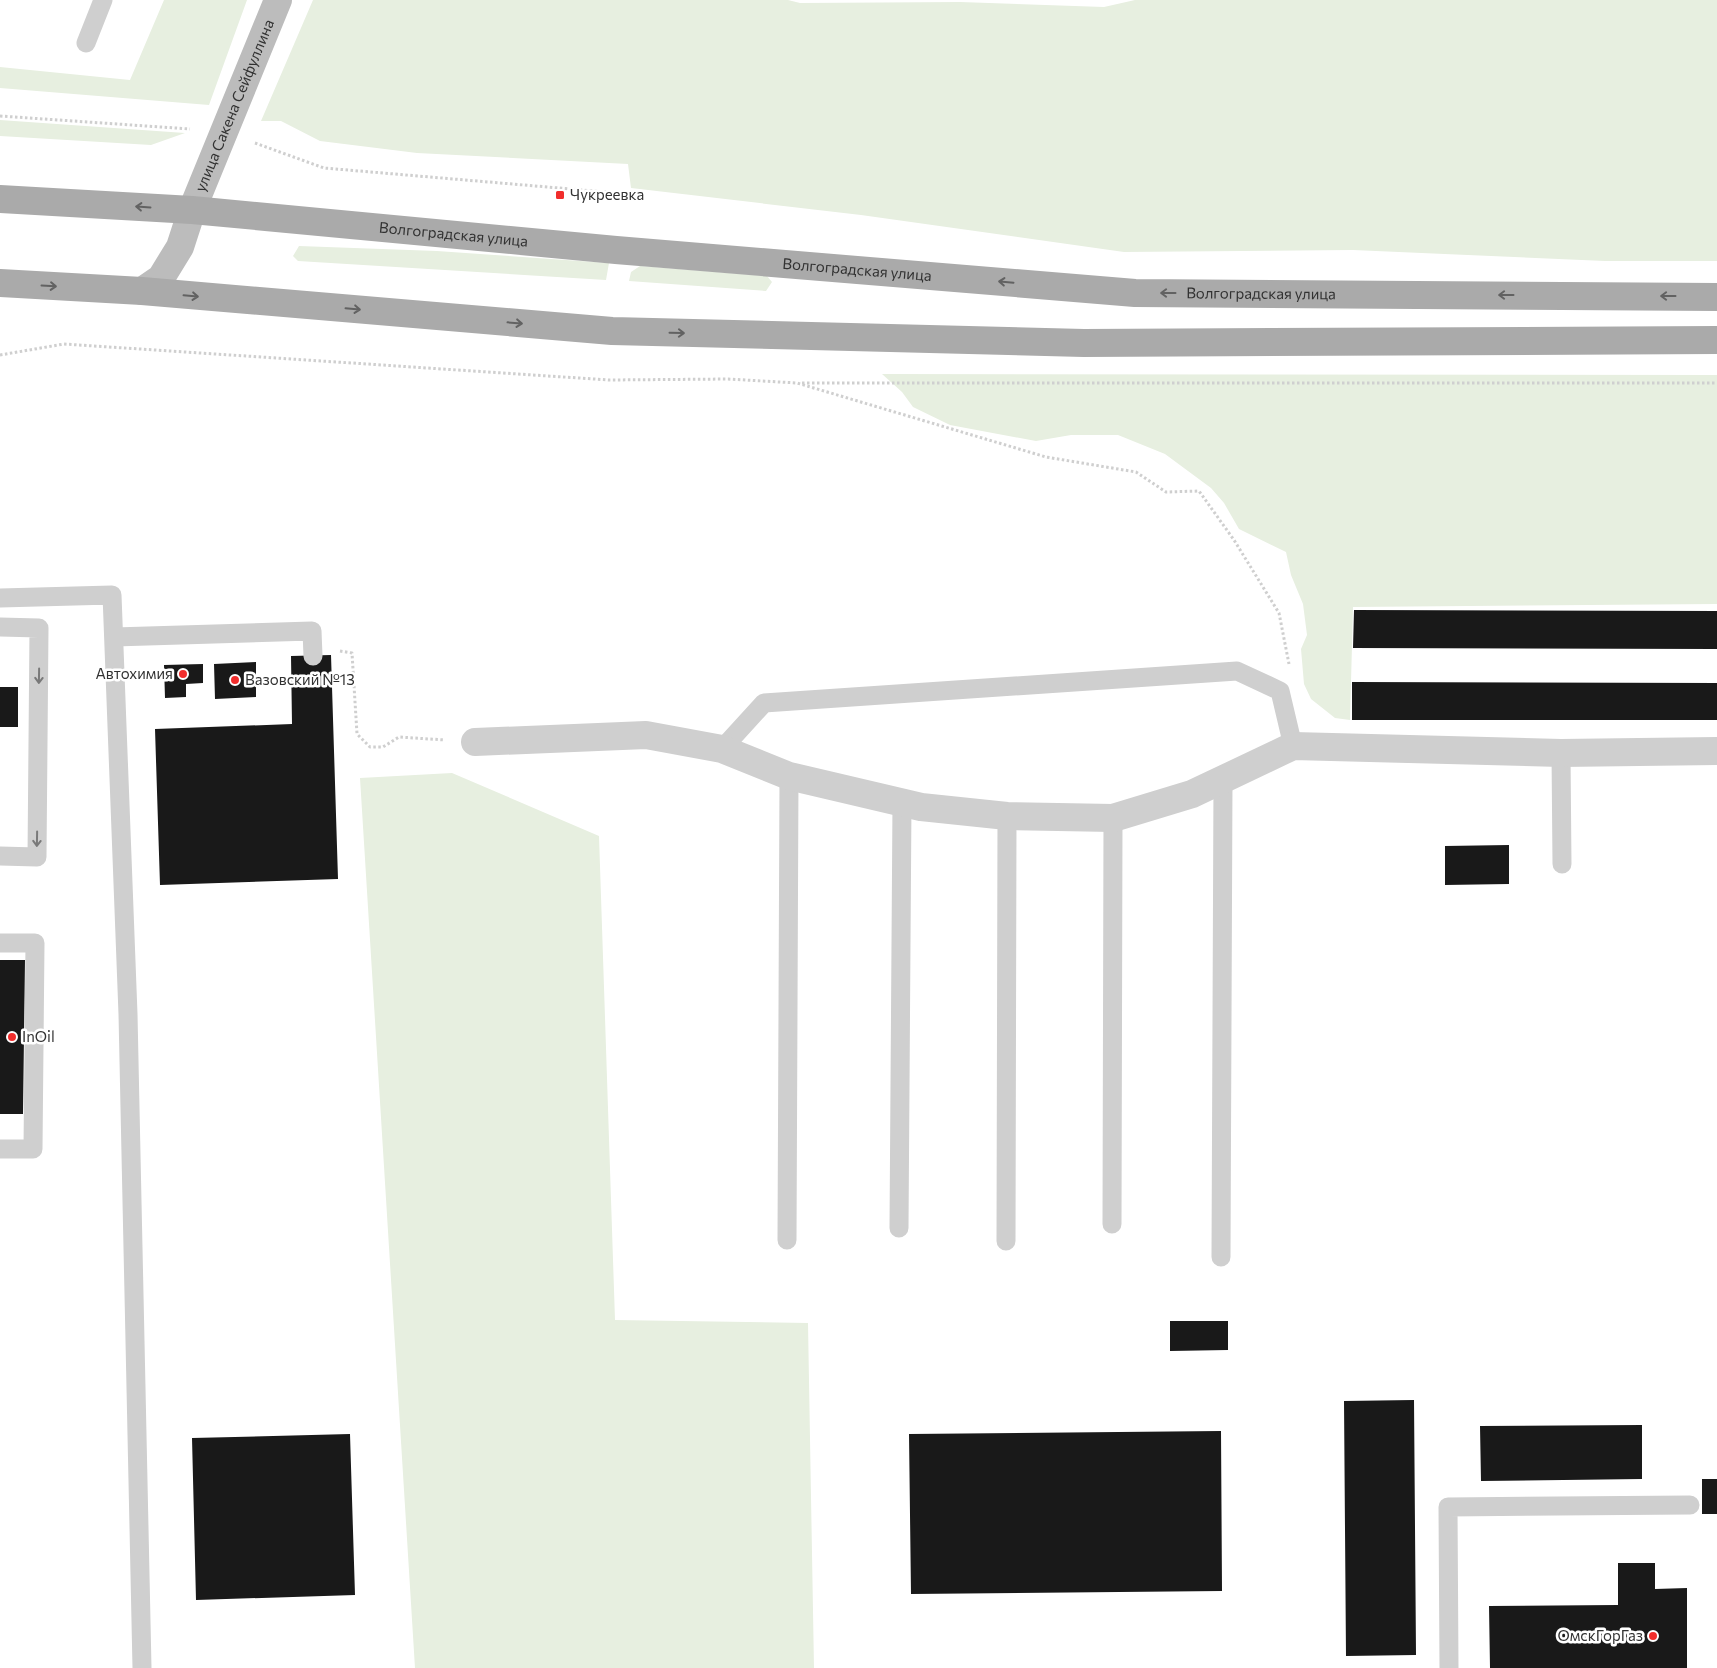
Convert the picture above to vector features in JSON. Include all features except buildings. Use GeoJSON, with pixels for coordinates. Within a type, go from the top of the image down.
{"type":"FeatureCollection","features":[{"type":"Feature","properties":{"kind":"main road","name":"улица Сакена Сейфуллина"},"geometry":{"type":"LineString","coordinates":[[142,291],[161,278],[172,263],[180,247],[192,210],[278,0]]}},
{"type":"Feature","properties":{"kind":"main road","name":"Волгоградская улица"},"geometry":{"type":"LineString","coordinates":[[0,199],[192,210],[616,250],[1135,293],[1717,297]]}},
{"type":"Feature","properties":{"kind":"main road"},"geometry":{"type":"LineString","coordinates":[[0,283],[142,291],[612,331],[1084,343],[1717,340]]}},
{"type":"Feature","properties":{"kind":"street"},"geometry":{"type":"LineString","coordinates":[[475,742],[646,735],[722,749],[789,776],[921,807],[1007,816],[1113,818],[1192,794],[1293,746],[1561,752],[1717,751]]}},
{"type":"Feature","properties":{"kind":"lane"},"geometry":{"type":"LineString","coordinates":[[86,44],[102,0]]}},
{"type":"Feature","properties":{"kind":"lane"},"geometry":{"type":"LineString","coordinates":[[0,598],[112,595],[128,1014],[142,1668]]}},
{"type":"Feature","properties":{"kind":"lane"},"geometry":{"type":"LineString","coordinates":[[0,627],[39,628],[37,857],[0,856]]}},
{"type":"Feature","properties":{"kind":"lane"},"geometry":{"type":"LineString","coordinates":[[114,637],[312,631],[313,651]]}},
{"type":"Feature","properties":{"kind":"lane"},"geometry":{"type":"LineString","coordinates":[[722,749],[764,703],[1237,671],[1280,691],[1293,746]]}},
{"type":"Feature","properties":{"kind":"lane"},"geometry":{"type":"LineString","coordinates":[[1561,752],[1562,864]]}},
{"type":"Feature","properties":{"kind":"lane"},"geometry":{"type":"LineString","coordinates":[[787,1240],[789,776]]}},
{"type":"Feature","properties":{"kind":"lane"},"geometry":{"type":"LineString","coordinates":[[1221,1257],[1223,780]]}},
{"type":"Feature","properties":{"kind":"lane"},"geometry":{"type":"LineString","coordinates":[[899,1228],[902,802]]}},
{"type":"Feature","properties":{"kind":"lane"},"geometry":{"type":"LineString","coordinates":[[1006,1241],[1007,816]]}},
{"type":"Feature","properties":{"kind":"lane"},"geometry":{"type":"LineString","coordinates":[[1112,1224],[1113,818]]}},
{"type":"Feature","properties":{"kind":"lane"},"geometry":{"type":"LineString","coordinates":[[0,943],[34,943],[34,953],[33,1149],[0,1149]]}},
{"type":"Feature","properties":{"kind":"lane"},"geometry":{"type":"LineString","coordinates":[[1449,1668],[1448,1507],[1690,1505]]}},
{"type":"Feature","properties":{"kind":"path"},"geometry":{"type":"LineString","coordinates":[[0,116],[224,131],[324,168],[618,193]]}},
{"type":"Feature","properties":{"kind":"path"},"geometry":{"type":"LineString","coordinates":[[0,355],[64,344],[609,380],[728,379],[797,383],[1717,383]]}},
{"type":"Feature","properties":{"kind":"path"},"geometry":{"type":"LineString","coordinates":[[797,383],[1046,457],[1136,472],[1166,492],[1199,491],[1234,540],[1279,613],[1291,671]]}},
{"type":"Feature","properties":{"kind":"path"},"geometry":{"type":"LineString","coordinates":[[313,651],[352,653],[357,734],[370,747],[383,746],[399,737],[475,742]]}},
{"type":"Feature","properties":{"kind":"green space"},"geometry":{"type":"Polygon","coordinates":[[[164,0],[247,0],[209,105],[0,88],[0,67],[130,80],[164,0]]]}},
{"type":"Feature","properties":{"kind":"green space"},"geometry":{"type":"Polygon","coordinates":[[[313,0],[788,0],[800,3],[960,2],[1104,7],[1135,0],[1717,0],[1717,261],[1605,261],[1353,250],[1124,252],[861,215],[631,188],[628,164],[417,153],[320,141],[281,121],[261,121],[313,0]]]}},
{"type":"Feature","properties":{"kind":"green space"},"geometry":{"type":"Polygon","coordinates":[[[0,120],[185,133],[151,145],[0,136],[0,120]]]}},
{"type":"Feature","properties":{"kind":"green space"},"geometry":{"type":"Polygon","coordinates":[[[299,246],[437,251],[609,263],[606,280],[298,261],[293,256],[299,246]]]}},
{"type":"Feature","properties":{"kind":"green space"},"geometry":{"type":"Polygon","coordinates":[[[640,266],[767,276],[772,282],[766,291],[629,281],[631,272],[640,266]]]}},
{"type":"Feature","properties":{"kind":"green space"},"geometry":{"type":"Polygon","coordinates":[[[882,374],[1717,375],[1717,604],[1353,607],[1350,720],[1335,718],[1311,699],[1304,684],[1301,649],[1307,635],[1303,604],[1291,575],[1286,552],[1239,529],[1224,503],[1211,488],[1165,454],[1118,435],[1071,435],[1036,441],[950,425],[913,407],[902,392],[882,374]]]}},
{"type":"Feature","properties":{"kind":"green space"},"geometry":{"type":"Polygon","coordinates":[[[452,773],[599,836],[615,1320],[808,1323],[814,1668],[415,1668],[360,778],[452,773]]]}},
{"type":"Feature","properties":{"kind":"place","name":"Чукреевка"},"geometry":{"type":"Point","coordinates":[560,195]}},
{"type":"Feature","properties":{"kind":"place","name":"Автохимия"},"geometry":{"type":"Point","coordinates":[183,674]}},
{"type":"Feature","properties":{"kind":"place","name":"Вазовский №13"},"geometry":{"type":"Point","coordinates":[235,680]}},
{"type":"Feature","properties":{"kind":"place","name":"InOil"},"geometry":{"type":"Point","coordinates":[12,1037]}},
{"type":"Feature","properties":{"kind":"place","name":"ОмскГорГаз"},"geometry":{"type":"Point","coordinates":[1653,1636]}}]}
